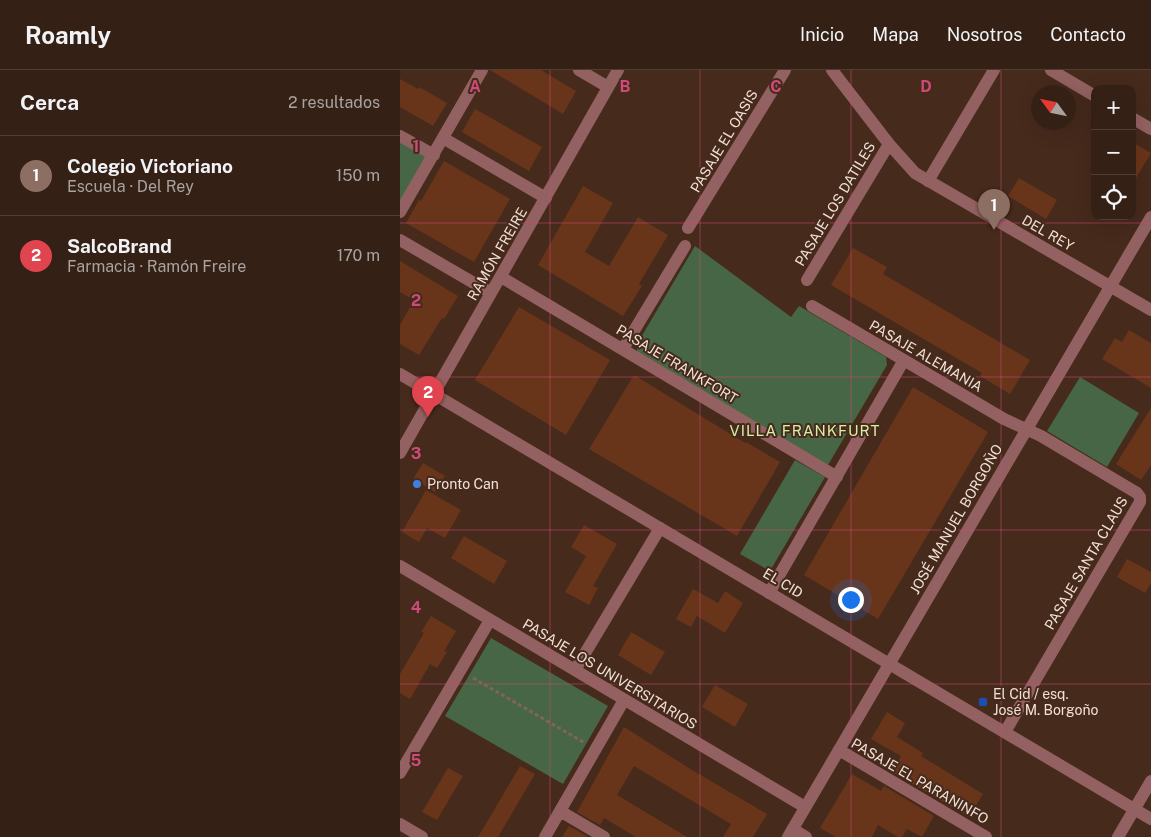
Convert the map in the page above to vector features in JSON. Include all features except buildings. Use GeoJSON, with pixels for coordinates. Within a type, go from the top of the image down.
{"type":"FeatureCollection","features":[{"type":"Feature","properties":{"kind":"street"},"geometry":{"type":"LineString","coordinates":[[400,212],[482,70]]}},
{"type":"Feature","properties":{"kind":"street"},"geometry":{"type":"LineString","coordinates":[[579,70],[608,87]]}},
{"type":"Feature","properties":{"kind":"street","name":"RAMÓN FREIRE"},"geometry":{"type":"LineString","coordinates":[[400,453],[618,70]]}},
{"type":"Feature","properties":{"kind":"street","name":"PASAJE EL OASIS"},"geometry":{"type":"LineString","coordinates":[[688,228],[785,70]]}},
{"type":"Feature","properties":{"kind":"street","name":"DEL REY"},"geometry":{"type":"LineString","coordinates":[[832,70],[907,166],[928,181],[1151,310]]}},
{"type":"Feature","properties":{"kind":"street"},"geometry":{"type":"LineString","coordinates":[[928,181],[994,70]]}},
{"type":"Feature","properties":{"kind":"street"},"geometry":{"type":"LineString","coordinates":[[1051,70],[1091,94]]}},
{"type":"Feature","properties":{"kind":"street"},"geometry":{"type":"LineString","coordinates":[[1136,120],[1151,129]]}},
{"type":"Feature","properties":{"kind":"street"},"geometry":{"type":"LineString","coordinates":[[400,136],[434,155]]}},
{"type":"Feature","properties":{"kind":"street"},"geometry":{"type":"LineString","coordinates":[[443,138],[546,198]]}},
{"type":"Feature","properties":{"kind":"street","name":"PASAJE LOS DATILES"},"geometry":{"type":"LineString","coordinates":[[807,280],[889,144]]}},
{"type":"Feature","properties":{"kind":"street","name":"JOSÉ MANUEL BORGOÑO"},"geometry":{"type":"LineString","coordinates":[[790,833],[1151,217]]}},
{"type":"Feature","properties":{"kind":"street"},"geometry":{"type":"LineString","coordinates":[[400,240],[492,293]]}},
{"type":"Feature","properties":{"kind":"street"},"geometry":{"type":"LineString","coordinates":[[623,349],[685,246]]}},
{"type":"Feature","properties":{"kind":"street","name":"PASAJE FRANKFORT"},"geometry":{"type":"LineString","coordinates":[[501,277],[837,477]]}},
{"type":"Feature","properties":{"kind":"street","name":"PASAJE ALEMANIA"},"geometry":{"type":"LineString","coordinates":[[812,306],[1004,419],[1026,429]]}},
{"type":"Feature","properties":{"kind":"street"},"geometry":{"type":"LineString","coordinates":[[770,593],[904,360]]}},
{"type":"Feature","properties":{"kind":"street","name":"EL CID"},"geometry":{"type":"LineString","coordinates":[[400,374],[1151,819]]}},
{"type":"Feature","properties":{"kind":"street","name":"PASAJE SANTA CLAUS"},"geometry":{"type":"LineString","coordinates":[[1005,732],[1141,500],[1137,493],[1026,429]]}},
{"type":"Feature","properties":{"kind":"street"},"geometry":{"type":"LineString","coordinates":[[575,670],[660,528]]}},
{"type":"Feature","properties":{"kind":"street","name":"PASAJE LOS UNIVERSITARIOS"},"geometry":{"type":"LineString","coordinates":[[400,566],[805,807]]}},
{"type":"Feature","properties":{"kind":"street"},"geometry":{"type":"LineString","coordinates":[[400,773],[490,620]]}},
{"type":"Feature","properties":{"kind":"street"},"geometry":{"type":"LineString","coordinates":[[545,837],[624,700]]}},
{"type":"Feature","properties":{"kind":"street","name":"PASAJE EL PARANINFO"},"geometry":{"type":"LineString","coordinates":[[839,750],[986,837]]}},
{"type":"Feature","properties":{"kind":"street"},"geometry":{"type":"LineString","coordinates":[[1118,837],[1151,781]]}},
{"type":"Feature","properties":{"kind":"street"},"geometry":{"type":"LineString","coordinates":[[560,811],[604,837]]}},
{"type":"Feature","properties":{"kind":"street"},"geometry":{"type":"LineString","coordinates":[[400,824],[422,837]]}},
{"type":"Feature","properties":{"kind":"street"},"geometry":{"type":"LineString","coordinates":[[790,833],[806,837]]}},
{"type":"Feature","properties":{"kind":"path"},"geometry":{"type":"LineString","coordinates":[[460,671],[596,749]]}},
{"type":"Feature","properties":{"kind":"green space"},"geometry":{"type":"Polygon","coordinates":[[[400,133],[430,150],[400,204],[400,133]]]}},
{"type":"Feature","properties":{"kind":"green space"},"geometry":{"type":"Polygon","coordinates":[[[695,246],[791,317],[799,306],[886,357],[887,365],[828,465],[637,352],[637,344],[695,246]]]}},
{"type":"Feature","properties":{"kind":"green space"},"geometry":{"type":"Polygon","coordinates":[[[1080,377],[1139,413],[1107,467],[1047,431],[1080,377]]]}},
{"type":"Feature","properties":{"kind":"green space"},"geometry":{"type":"Polygon","coordinates":[[[795,460],[825,477],[770,571],[740,554],[795,460]]]}},
{"type":"Feature","properties":{"kind":"green space"},"geometry":{"type":"Polygon","coordinates":[[[491,638],[608,706],[563,784],[445,716],[491,638]]]}},
{"type":"Feature","properties":{"kind":"place","name":"Colegio Victoriano"},"geometry":{"type":"Point","coordinates":[994,230]}},
{"type":"Feature","properties":{"kind":"place","name":"SalcoBrand"},"geometry":{"type":"Point","coordinates":[428,417]}},
{"type":"Feature","properties":{"kind":"place","name":"Pronto Can"},"geometry":{"type":"Point","coordinates":[417,484]}},
{"type":"Feature","properties":{"kind":"place","name":"El Cid / esq. José M. Borgoño"},"geometry":{"type":"Point","coordinates":[983,702]}},
{"type":"Feature","properties":{"kind":"district","name":"VILLA FRANKFURT"},"geometry":{"type":"Point","coordinates":[805,430]}}]}
